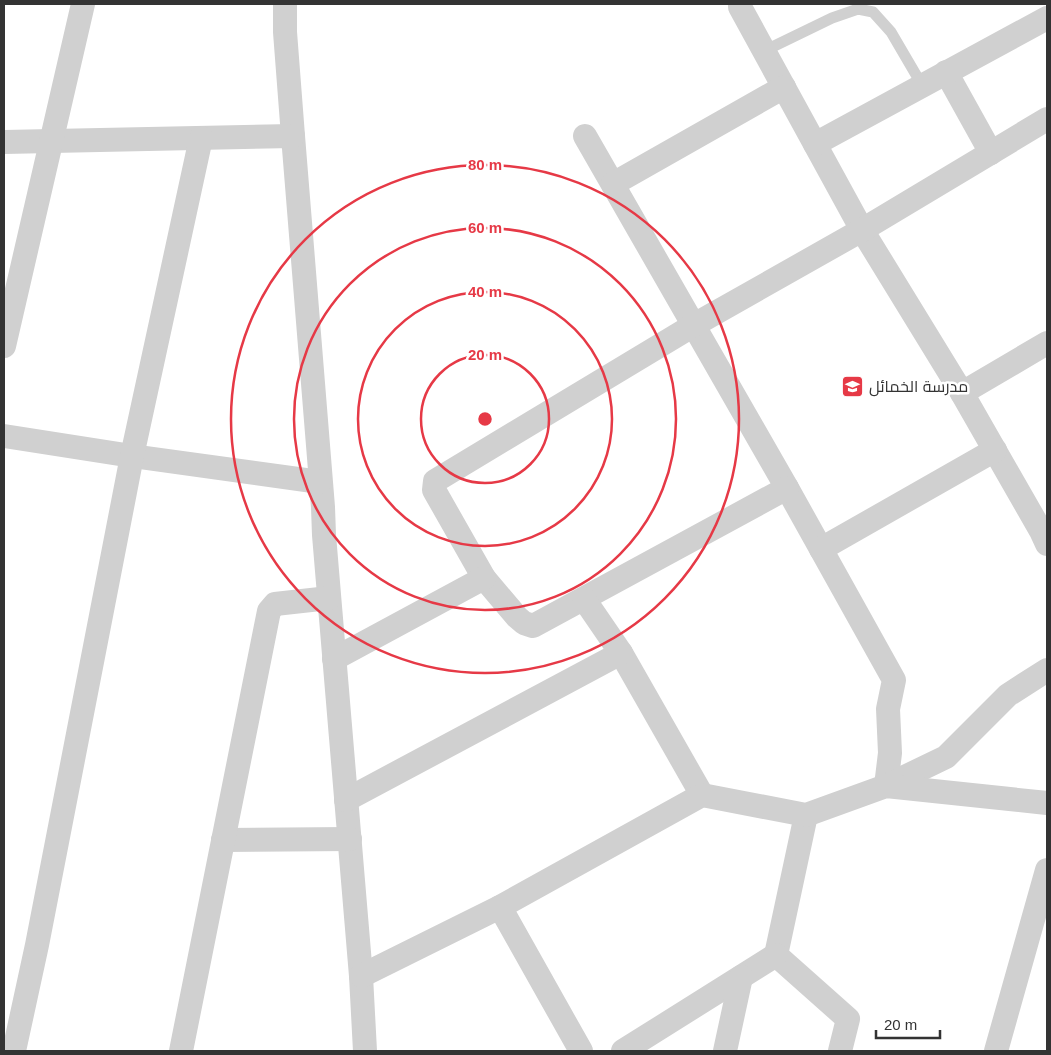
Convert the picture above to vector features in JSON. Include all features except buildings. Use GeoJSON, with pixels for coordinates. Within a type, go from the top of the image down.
{"type":"FeatureCollection","features":[{"type":"Feature","properties":{"kind":"street"},"geometry":{"type":"LineString","coordinates":[[4,346],[10,295],[51,141],[83,4]]}},
{"type":"Feature","properties":{"kind":"street"},"geometry":{"type":"LineString","coordinates":[[285,4],[285,32],[329,598],[361,976],[365,1051]]}},
{"type":"Feature","properties":{"kind":"street"},"geometry":{"type":"LineString","coordinates":[[740,4],[862,230],[962,393],[1045,535]]}},
{"type":"Feature","properties":{"kind":"street"},"geometry":{"type":"LineString","coordinates":[[815,144],[1047,18]]}},
{"type":"Feature","properties":{"kind":"street"},"geometry":{"type":"LineString","coordinates":[[946,72],[991,153]]}},
{"type":"Feature","properties":{"kind":"street"},"geometry":{"type":"LineString","coordinates":[[613,184],[784,88]]}},
{"type":"Feature","properties":{"kind":"street"},"geometry":{"type":"LineString","coordinates":[[787,488],[533,626],[524,623],[517,617],[484,578],[434,490],[435,481],[694,325],[862,230],[1047,119]]}},
{"type":"Feature","properties":{"kind":"street"},"geometry":{"type":"LineString","coordinates":[[4,142],[293,136]]}},
{"type":"Feature","properties":{"kind":"street"},"geometry":{"type":"LineString","coordinates":[[585,136],[787,488],[894,680],[888,709],[890,753],[886,786]]}},
{"type":"Feature","properties":{"kind":"street"},"geometry":{"type":"LineString","coordinates":[[14,1051],[37,946],[132,456],[201,138]]}},
{"type":"Feature","properties":{"kind":"street"},"geometry":{"type":"LineString","coordinates":[[962,393],[1047,343]]}},
{"type":"Feature","properties":{"kind":"street"},"geometry":{"type":"LineString","coordinates":[[4,436],[320,482]]}},
{"type":"Feature","properties":{"kind":"street"},"geometry":{"type":"LineString","coordinates":[[821,549],[995,450]]}},
{"type":"Feature","properties":{"kind":"street"},"geometry":{"type":"LineString","coordinates":[[334,659],[484,578]]}},
{"type":"Feature","properties":{"kind":"street"},"geometry":{"type":"LineString","coordinates":[[181,1051],[269,611],[275,604],[329,598]]}},
{"type":"Feature","properties":{"kind":"street"},"geometry":{"type":"LineString","coordinates":[[584,599],[621,653],[702,795]]}},
{"type":"Feature","properties":{"kind":"street"},"geometry":{"type":"LineString","coordinates":[[346,800],[621,653]]}},
{"type":"Feature","properties":{"kind":"street"},"geometry":{"type":"LineString","coordinates":[[361,976],[500,907],[702,795],[806,815],[886,786],[946,757],[1008,695],[1047,670]]}},
{"type":"Feature","properties":{"kind":"street"},"geometry":{"type":"LineString","coordinates":[[886,786],[1047,803]]}},
{"type":"Feature","properties":{"kind":"street"},"geometry":{"type":"LineString","coordinates":[[623,1051],[776,955],[806,815]]}},
{"type":"Feature","properties":{"kind":"street"},"geometry":{"type":"LineString","coordinates":[[223,840],[350,840]]}},
{"type":"Feature","properties":{"kind":"street"},"geometry":{"type":"LineString","coordinates":[[996,1051],[1047,870]]}},
{"type":"Feature","properties":{"kind":"street"},"geometry":{"type":"LineString","coordinates":[[500,907],[581,1051]]}},
{"type":"Feature","properties":{"kind":"street"},"geometry":{"type":"LineString","coordinates":[[776,955],[848,1019],[840,1051]]}},
{"type":"Feature","properties":{"kind":"street"},"geometry":{"type":"LineString","coordinates":[[726,1051],[741,977]]}},
{"type":"Feature","properties":{"kind":"lane"},"geometry":{"type":"LineString","coordinates":[[764,51],[832,18],[858,9],[866,10],[874,12],[891,32],[922,85]]}},
{"type":"Feature","properties":{"kind":"place","name":"مدرسة الخمائل"},"geometry":{"type":"Point","coordinates":[853,386]}}]}
